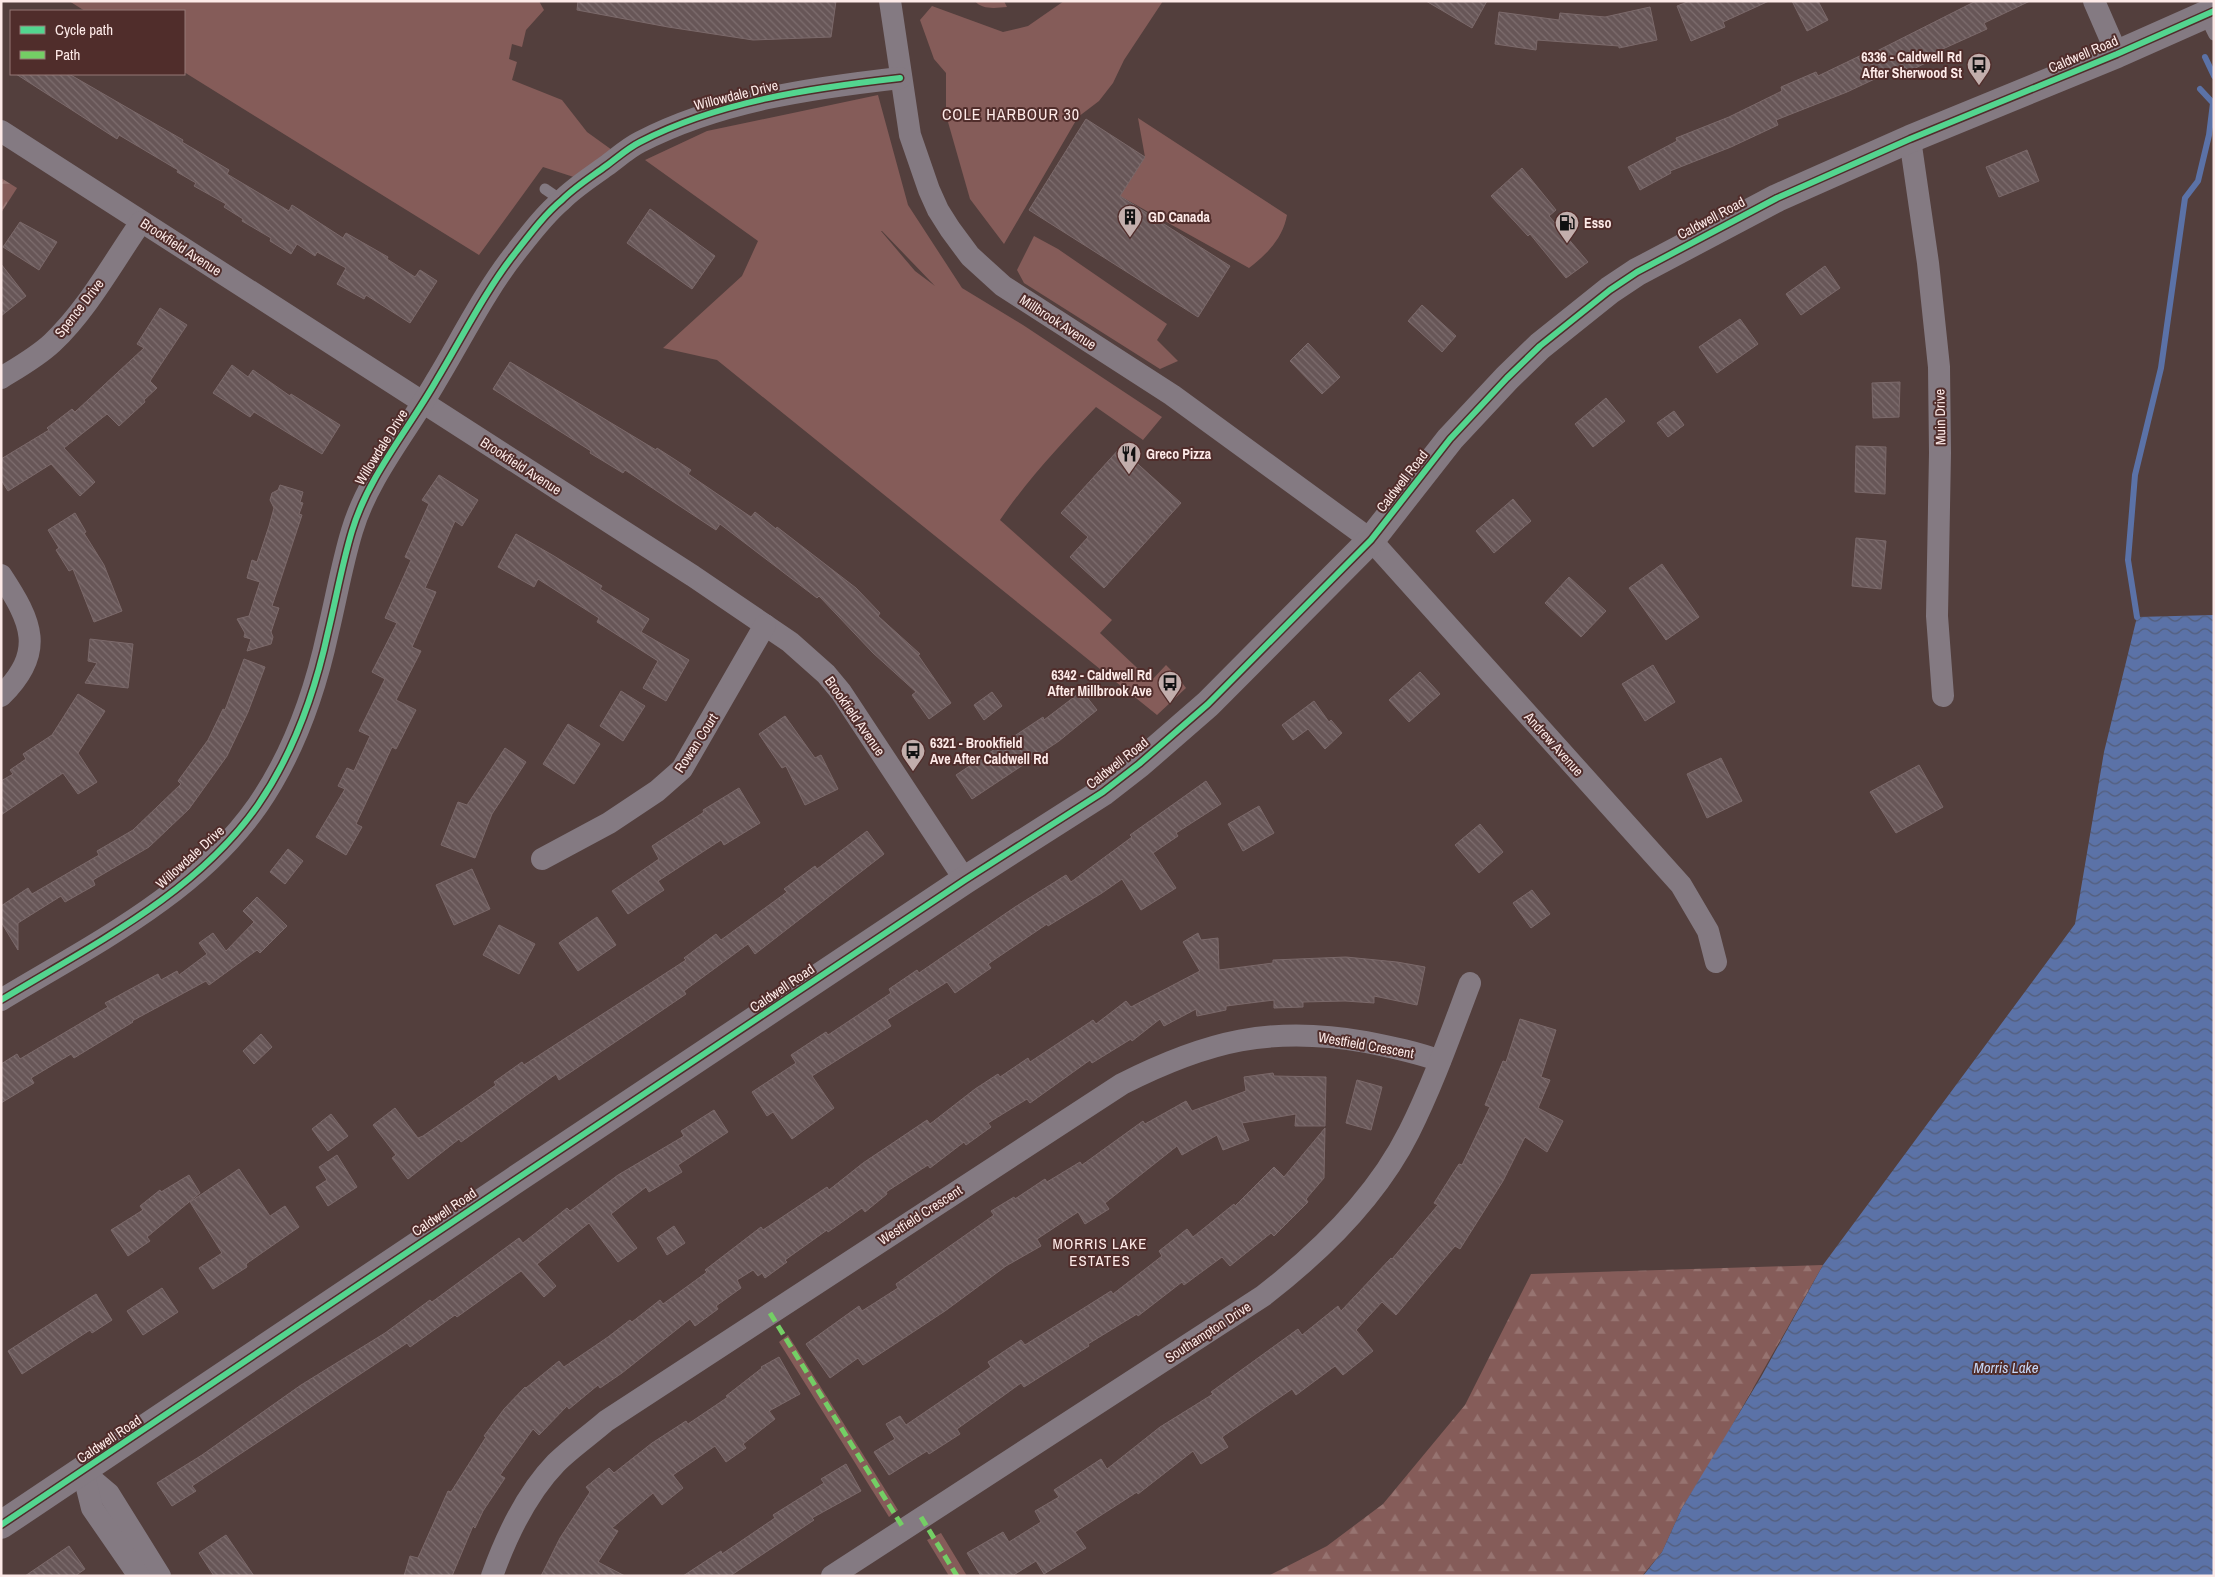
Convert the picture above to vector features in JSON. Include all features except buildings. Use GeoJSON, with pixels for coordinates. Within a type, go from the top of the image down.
{"type":"FeatureCollection","features":[{"type":"Feature","properties":{"kind":"street","name":"Millbrook Avenue"},"geometry":{"type":"LineString","coordinates":[[890,1],[910,135],[929,190],[950,230],[970,256],[1003,286],[1172,395],[1371,540]]}},
{"type":"Feature","properties":{"kind":"street"},"geometry":{"type":"LineString","coordinates":[[2094,1],[2117,54]]}},
{"type":"Feature","properties":{"kind":"street","name":"Caldwell Road"},"geometry":{"type":"LineString","coordinates":[[1,1525],[83,1472],[503,1188],[965,880],[1103,792],[1139,764],[1208,704],[1371,540],[1450,439],[1501,385],[1540,346],[1610,290],[1637,272],[1777,198],[1910,139],[2117,54],[2210,21]]}},
{"type":"Feature","properties":{"kind":"street","name":"Willowdale Drive"},"geometry":{"type":"LineString","coordinates":[[1,1000],[121,927],[182,884],[223,847],[257,806],[286,757],[313,687],[328,635],[352,530],[364,496],[424,403],[493,284],[553,195],[637,143],[691,119],[733,107],[794,94],[847,84],[900,78]]}},
{"type":"Feature","properties":{"kind":"street","name":"Brookfield Avenue"},"geometry":{"type":"LineString","coordinates":[[1,131],[693,576],[811,659],[841,692],[965,880]]}},
{"type":"Feature","properties":{"kind":"street","name":"Muin Drive"},"geometry":{"type":"LineString","coordinates":[[1910,139],[1928,263],[1939,367],[1940,453],[1937,616],[1943,696]]}},
{"type":"Feature","properties":{"kind":"street","name":"Spence Drive"},"geometry":{"type":"LineString","coordinates":[[1,378],[31,360],[65,328],[87,302],[141,222]]}},
{"type":"Feature","properties":{"kind":"street","name":"Andrew Avenue"},"geometry":{"type":"LineString","coordinates":[[1371,540],[1681,886],[1708,930],[1716,962]]}},
{"type":"Feature","properties":{"kind":"street"},"geometry":{"type":"LineString","coordinates":[[1,575],[24,610],[30,642],[28,656],[23,669],[15,682],[1,696]]}},
{"type":"Feature","properties":{"kind":"street","name":"Rowan Court"},"geometry":{"type":"LineString","coordinates":[[542,859],[609,823],[657,791],[682,769],[765,625]]}},
{"type":"Feature","properties":{"kind":"street","name":"Southampton Drive"},"geometry":{"type":"LineString","coordinates":[[832,1576],[1263,1296],[1299,1268],[1334,1234],[1386,1170],[1408,1133],[1440,1061],[1470,984]]}},
{"type":"Feature","properties":{"kind":"street","name":"Westfield Crescent"},"geometry":{"type":"LineString","coordinates":[[492,1576],[502,1547],[537,1488],[556,1463],[606,1421],[1122,1084],[1165,1062],[1203,1049],[1230,1041],[1270,1035],[1298,1034],[1354,1040],[1418,1054],[1440,1061]]}},
{"type":"Feature","properties":{"kind":"street"},"geometry":{"type":"LineString","coordinates":[[83,1472],[92,1508],[139,1576]]}},
{"type":"Feature","properties":{"kind":"street"},"geometry":{"type":"LineString","coordinates":[[83,1472],[109,1494],[160,1576]]}},
{"type":"Feature","properties":{"kind":"green space"},"geometry":{"type":"Polygon","coordinates":[[[69,1],[539,1],[544,10],[526,30],[522,47],[512,44],[509,59],[517,62],[512,80],[562,100],[587,132],[612,150],[586,181],[543,167],[479,255],[185,73],[185,10],[83,10],[69,1]]]}},
{"type":"Feature","properties":{"kind":"green space"},"geometry":{"type":"Polygon","coordinates":[[[975,1],[1004,1],[1007,7],[985,7],[975,1]]]}},
{"type":"Feature","properties":{"kind":"green space"},"geometry":{"type":"Polygon","coordinates":[[[1064,1],[1163,1],[1124,60],[1113,83],[1099,101],[1078,117],[1004,244],[970,199],[946,115],[946,73],[934,59],[920,20],[932,6],[1003,32],[1028,26],[1064,1]]]}},
{"type":"Feature","properties":{"kind":"green space"},"geometry":{"type":"Polygon","coordinates":[[[878,95],[908,205],[962,288],[1023,325],[1162,417],[1143,440],[1096,407],[1034,476],[1000,520],[1112,620],[1100,633],[1151,681],[1166,665],[1177,676],[1186,688],[1157,715],[717,360],[663,348],[742,276],[758,241],[645,160],[707,131],[878,95]],[[882,231],[915,271],[935,286],[882,231]]]}},
{"type":"Feature","properties":{"kind":"green space"},"geometry":{"type":"Polygon","coordinates":[[[1138,118],[1287,215],[1282,231],[1273,245],[1249,268],[1120,196],[1145,157],[1138,118]]]}},
{"type":"Feature","properties":{"kind":"green space"},"geometry":{"type":"Polygon","coordinates":[[[1,178],[17,188],[1,213],[1,178]]]}},
{"type":"Feature","properties":{"kind":"green space"},"geometry":{"type":"Polygon","coordinates":[[[1034,236],[1058,249],[1167,324],[1157,340],[1178,361],[1160,369],[1024,283],[1017,270],[1034,236]]]}},
{"type":"Feature","properties":{"kind":"green space"},"geometry":{"type":"Polygon","coordinates":[[[1823,1265],[1717,1452],[1682,1508],[1662,1552],[1642,1576],[1268,1576],[1327,1546],[1383,1504],[1465,1405],[1531,1274],[1823,1265]]]}},
{"type":"Feature","properties":{"kind":"green space"},"geometry":{"type":"Polygon","coordinates":[[[788,1335],[898,1510],[889,1517],[779,1342],[788,1335]]]}},
{"type":"Feature","properties":{"kind":"green space"},"geometry":{"type":"Polygon","coordinates":[[[941,1533],[967,1576],[949,1576],[927,1540],[941,1533]]]}},
{"type":"Feature","properties":{"kind":"water","name":"Morris Lake"},"geometry":{"type":"Polygon","coordinates":[[[2214,615],[2214,1576],[1643,1576],[1662,1552],[1682,1508],[1761,1377],[1823,1265],[2075,924],[2104,752],[2137,617],[2214,615]]]}},
{"type":"Feature","properties":{"kind":"waterway"},"geometry":{"type":"LineString","coordinates":[[2205,57],[2214,76]]}},
{"type":"Feature","properties":{"kind":"waterway"},"geometry":{"type":"LineString","coordinates":[[2137,617],[2128,560],[2135,475],[2161,368],[2185,198],[2198,181],[2209,135],[2213,103],[2200,89]]}},
{"type":"Feature","properties":{"kind":"marked path"},"geometry":{"type":"LineString","coordinates":[[770,1313],[904,1529]]}},
{"type":"Feature","properties":{"kind":"marked path"},"geometry":{"type":"LineString","coordinates":[[921,1517],[957,1576]]}},
{"type":"Feature","properties":{"kind":"cycle path"},"geometry":{"type":"LineString","coordinates":[[1,1525],[965,880],[1103,792],[1139,764],[1208,704],[1371,540],[1450,439],[1507,378],[1540,346],[1610,290],[1637,272],[1777,198],[1910,139],[2117,54],[2214,11]]}},
{"type":"Feature","properties":{"kind":"cycle path"},"geometry":{"type":"LineString","coordinates":[[1,1000],[106,938],[173,891],[233,837],[258,805],[282,765],[309,700],[323,655],[348,543],[368,492],[494,283],[538,224],[567,195],[627,150],[670,128],[734,106],[767,98],[833,86],[900,78]]}},
{"type":"Feature","properties":{"kind":"place","name":"6336 - Caldwell Rd After Sherwood St"},"geometry":{"type":"Point","coordinates":[1979,86]}},
{"type":"Feature","properties":{"kind":"place","name":"GD Canada"},"geometry":{"type":"Point","coordinates":[1130,238]}},
{"type":"Feature","properties":{"kind":"place","name":"Esso"},"geometry":{"type":"Point","coordinates":[1567,244]}},
{"type":"Feature","properties":{"kind":"place","name":"Greco Pizza"},"geometry":{"type":"Point","coordinates":[1129,475]}},
{"type":"Feature","properties":{"kind":"place","name":"6342 - Caldwell Rd After Millbrook Ave"},"geometry":{"type":"Point","coordinates":[1170,704]}},
{"type":"Feature","properties":{"kind":"place","name":"6321 - Brookfield Ave After Caldwell Rd"},"geometry":{"type":"Point","coordinates":[913,772]}},
{"type":"Feature","properties":{"kind":"district","name":"COLE HARBOUR 30"},"geometry":{"type":"Point","coordinates":[1011,114]}},
{"type":"Feature","properties":{"kind":"district","name":"MORRIS LAKE ESTATES"},"geometry":{"type":"Point","coordinates":[1100,1252]}}]}
